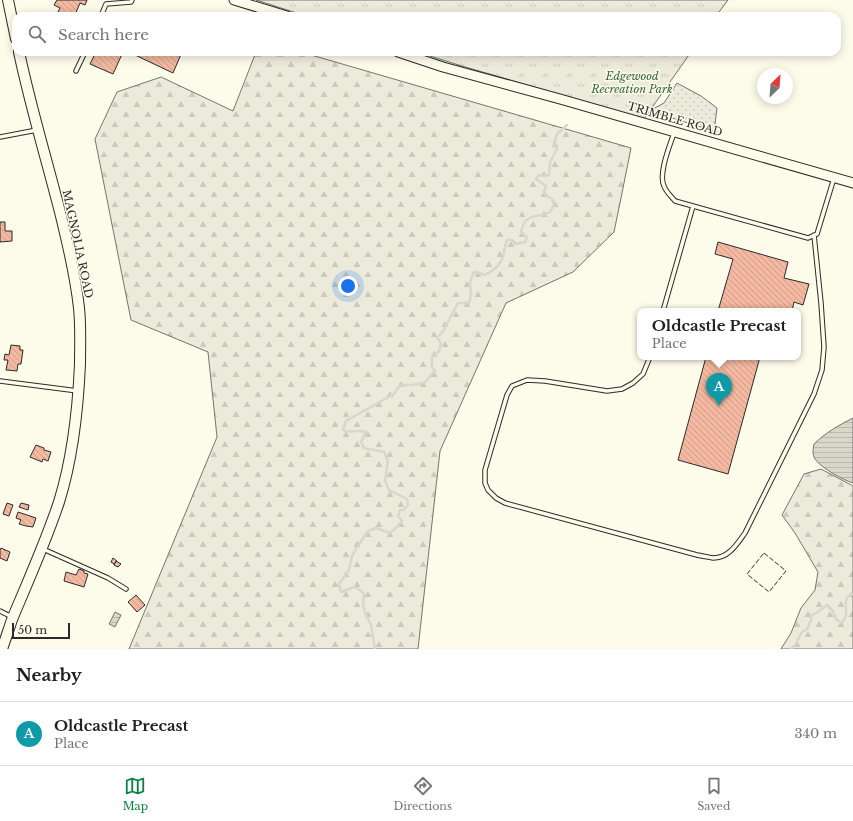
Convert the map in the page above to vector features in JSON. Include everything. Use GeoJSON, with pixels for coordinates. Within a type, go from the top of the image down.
{"type":"FeatureCollection","features":[{"type":"Feature","properties":{"kind":"main road"},"geometry":{"type":"LineString","coordinates":[[8,0],[12,19]]}},
{"type":"Feature","properties":{"kind":"main road","name":"MAGNOLIA ROAD"},"geometry":{"type":"LineString","coordinates":[[2,649],[13,618],[42,549],[59,501],[69,462],[79,391],[79,309],[74,274],[69,246],[28,93],[20,56]]}},
{"type":"Feature","properties":{"kind":"street"},"geometry":{"type":"LineString","coordinates":[[234,0],[274,12]]}},
{"type":"Feature","properties":{"kind":"street","name":"TRIMBLE ROAD"},"geometry":{"type":"LineString","coordinates":[[410,56],[443,67],[853,183]]}},
{"type":"Feature","properties":{"kind":"lane"},"geometry":{"type":"LineString","coordinates":[[102,12],[106,4],[131,2],[132,0]]}},
{"type":"Feature","properties":{"kind":"lane"},"geometry":{"type":"LineString","coordinates":[[76,71],[83,56]]}},
{"type":"Feature","properties":{"kind":"lane"},"geometry":{"type":"LineString","coordinates":[[0,137],[38,130]]}},
{"type":"Feature","properties":{"kind":"lane"},"geometry":{"type":"LineString","coordinates":[[674,132],[662,171],[663,184],[668,194],[675,201],[808,238],[818,234],[834,178]]}},
{"type":"Feature","properties":{"kind":"lane"},"geometry":{"type":"LineString","coordinates":[[664,308],[693,206]]}},
{"type":"Feature","properties":{"kind":"lane"},"geometry":{"type":"LineString","coordinates":[[649,360],[643,374],[633,383],[622,389],[607,391],[545,381],[527,380],[512,386],[507,395],[485,470],[485,483],[488,490],[496,498],[506,503],[712,558],[720,557],[735,548],[745,533],[814,394],[822,370],[824,346],[814,235]]}},
{"type":"Feature","properties":{"kind":"lane"},"geometry":{"type":"LineString","coordinates":[[0,381],[79,391]]}},
{"type":"Feature","properties":{"kind":"lane"},"geometry":{"type":"LineString","coordinates":[[42,549],[108,578],[126,589]]}},
{"type":"Feature","properties":{"kind":"lane"},"geometry":{"type":"LineString","coordinates":[[0,611],[13,618]]}},
{"type":"Feature","properties":{"kind":"green space"},"geometry":{"type":"Polygon","coordinates":[[[256,0],[728,0],[719,12],[294,12],[256,0]]]}},
{"type":"Feature","properties":{"kind":"green space"},"geometry":{"type":"Polygon","coordinates":[[[254,56],[315,56],[631,148],[614,232],[573,272],[506,303],[440,451],[418,649],[129,649],[217,437],[208,352],[131,320],[95,139],[117,92],[161,77],[233,111],[254,56]]]}},
{"type":"Feature","properties":{"kind":"green space","name":"Edgewood Recreation Park"},"geometry":{"type":"Polygon","coordinates":[[[430,56],[688,56],[644,119],[430,56]]]}},
{"type":"Feature","properties":{"kind":"green space"},"geometry":{"type":"Polygon","coordinates":[[[677,83],[701,96],[717,108],[715,124],[717,132],[649,111],[664,103],[677,83]]]}},
{"type":"Feature","properties":{"kind":"green space"},"geometry":{"type":"Polygon","coordinates":[[[821,469],[853,486],[853,649],[781,649],[791,633],[801,608],[815,590],[818,572],[795,533],[782,515],[804,474],[821,469]]]}},
{"type":"Feature","properties":{"kind":"shaded area"},"geometry":{"type":"Polygon","coordinates":[[[853,418],[853,483],[827,470],[815,459],[813,452],[814,444],[818,440],[853,418]]]}},
{"type":"Feature","properties":{"kind":"shaded area"},"geometry":{"type":"Polygon","coordinates":[[[115,612],[121,615],[115,627],[109,624],[115,612]]]}},
{"type":"Feature","properties":{"kind":"building"},"geometry":{"type":"Polygon","coordinates":[[[57,0],[87,0],[85,5],[80,3],[76,12],[58,12],[60,8],[54,5],[57,0]]]}},
{"type":"Feature","properties":{"kind":"building"},"geometry":{"type":"Polygon","coordinates":[[[94,56],[121,56],[113,74],[90,64],[94,56]]]}},
{"type":"Feature","properties":{"kind":"building"},"geometry":{"type":"Polygon","coordinates":[[[137,56],[180,56],[173,73],[137,56]]]}},
{"type":"Feature","properties":{"kind":"building"},"geometry":{"type":"Polygon","coordinates":[[[0,222],[5,222],[5,231],[12,231],[12,241],[0,242],[0,222]]]}},
{"type":"Feature","properties":{"kind":"building"},"geometry":{"type":"Polygon","coordinates":[[[718,242],[788,262],[784,278],[809,284],[803,305],[794,302],[793,308],[719,308],[733,259],[715,254],[718,242]]]}},
{"type":"Feature","properties":{"kind":"building"},"geometry":{"type":"Polygon","coordinates":[[[11,345],[20,346],[20,350],[23,350],[21,364],[18,364],[17,371],[6,370],[8,360],[4,360],[5,354],[9,355],[11,345]]]}},
{"type":"Feature","properties":{"kind":"building"},"geometry":{"type":"Polygon","coordinates":[[[705,360],[759,360],[728,474],[678,460],[705,360]]]}},
{"type":"Feature","properties":{"kind":"building"},"geometry":{"type":"Polygon","coordinates":[[[36,445],[51,452],[48,461],[43,459],[42,462],[30,457],[36,445]]]}},
{"type":"Feature","properties":{"kind":"building"},"geometry":{"type":"Polygon","coordinates":[[[7,503],[13,505],[9,516],[3,514],[7,503]]]}},
{"type":"Feature","properties":{"kind":"building"},"geometry":{"type":"Polygon","coordinates":[[[21,503],[29,505],[28,510],[19,507],[21,503]]]}},
{"type":"Feature","properties":{"kind":"building"},"geometry":{"type":"Polygon","coordinates":[[[18,512],[36,518],[33,527],[19,524],[21,520],[16,518],[18,512]]]}},
{"type":"Feature","properties":{"kind":"building"},"geometry":{"type":"Polygon","coordinates":[[[1,548],[10,552],[7,561],[0,558],[1,548]]]}},
{"type":"Feature","properties":{"kind":"building"},"geometry":{"type":"Polygon","coordinates":[[[113,558],[117,561],[114,564],[111,562],[113,558]]]}},
{"type":"Feature","properties":{"kind":"building"},"geometry":{"type":"Polygon","coordinates":[[[116,561],[121,564],[118,567],[114,565],[116,561]]]}},
{"type":"Feature","properties":{"kind":"building"},"geometry":{"type":"Polygon","coordinates":[[[79,569],[88,574],[84,587],[64,581],[66,572],[76,575],[79,569]]]}},
{"type":"Feature","properties":{"kind":"building"},"geometry":{"type":"Polygon","coordinates":[[[136,595],[145,605],[137,612],[128,602],[136,595]]]}},
{"type":"Feature","properties":{"kind":"waterway"},"geometry":{"type":"LineString","coordinates":[[375,649],[371,625],[363,605],[364,594],[354,587],[341,592],[339,584],[349,570],[352,556],[368,531],[376,528],[390,533],[402,521],[398,516],[400,510],[404,510],[408,505],[407,499],[389,490],[385,481],[388,461],[384,452],[364,448],[361,442],[366,432],[348,432],[343,430],[346,421],[394,394],[400,385],[424,383],[435,371],[432,367],[432,357],[439,351],[441,343],[437,338],[443,331],[458,303],[469,303],[471,296],[470,283],[473,273],[477,272],[485,275],[496,268],[503,257],[507,240],[512,240],[516,244],[525,242],[527,237],[521,232],[525,221],[532,217],[550,212],[554,205],[552,199],[544,192],[546,186],[536,179],[539,175],[549,175],[550,162],[557,149],[554,143],[557,134],[567,125]]}},
{"type":"Feature","properties":{"kind":"waterway"},"geometry":{"type":"LineString","coordinates":[[791,649],[802,632],[807,629],[811,620],[811,615],[815,614],[827,605],[833,611],[836,619],[842,623],[846,615],[846,600],[853,594]]}},
{"type":"Feature","properties":{"kind":"fence"},"geometry":{"type":"LineString","coordinates":[[764,553],[786,571],[769,592],[747,574],[764,553]]}},
{"type":"Feature","properties":{"kind":"place","name":"Oldcastle Precast"},"geometry":{"type":"Point","coordinates":[719,406]}}]}
